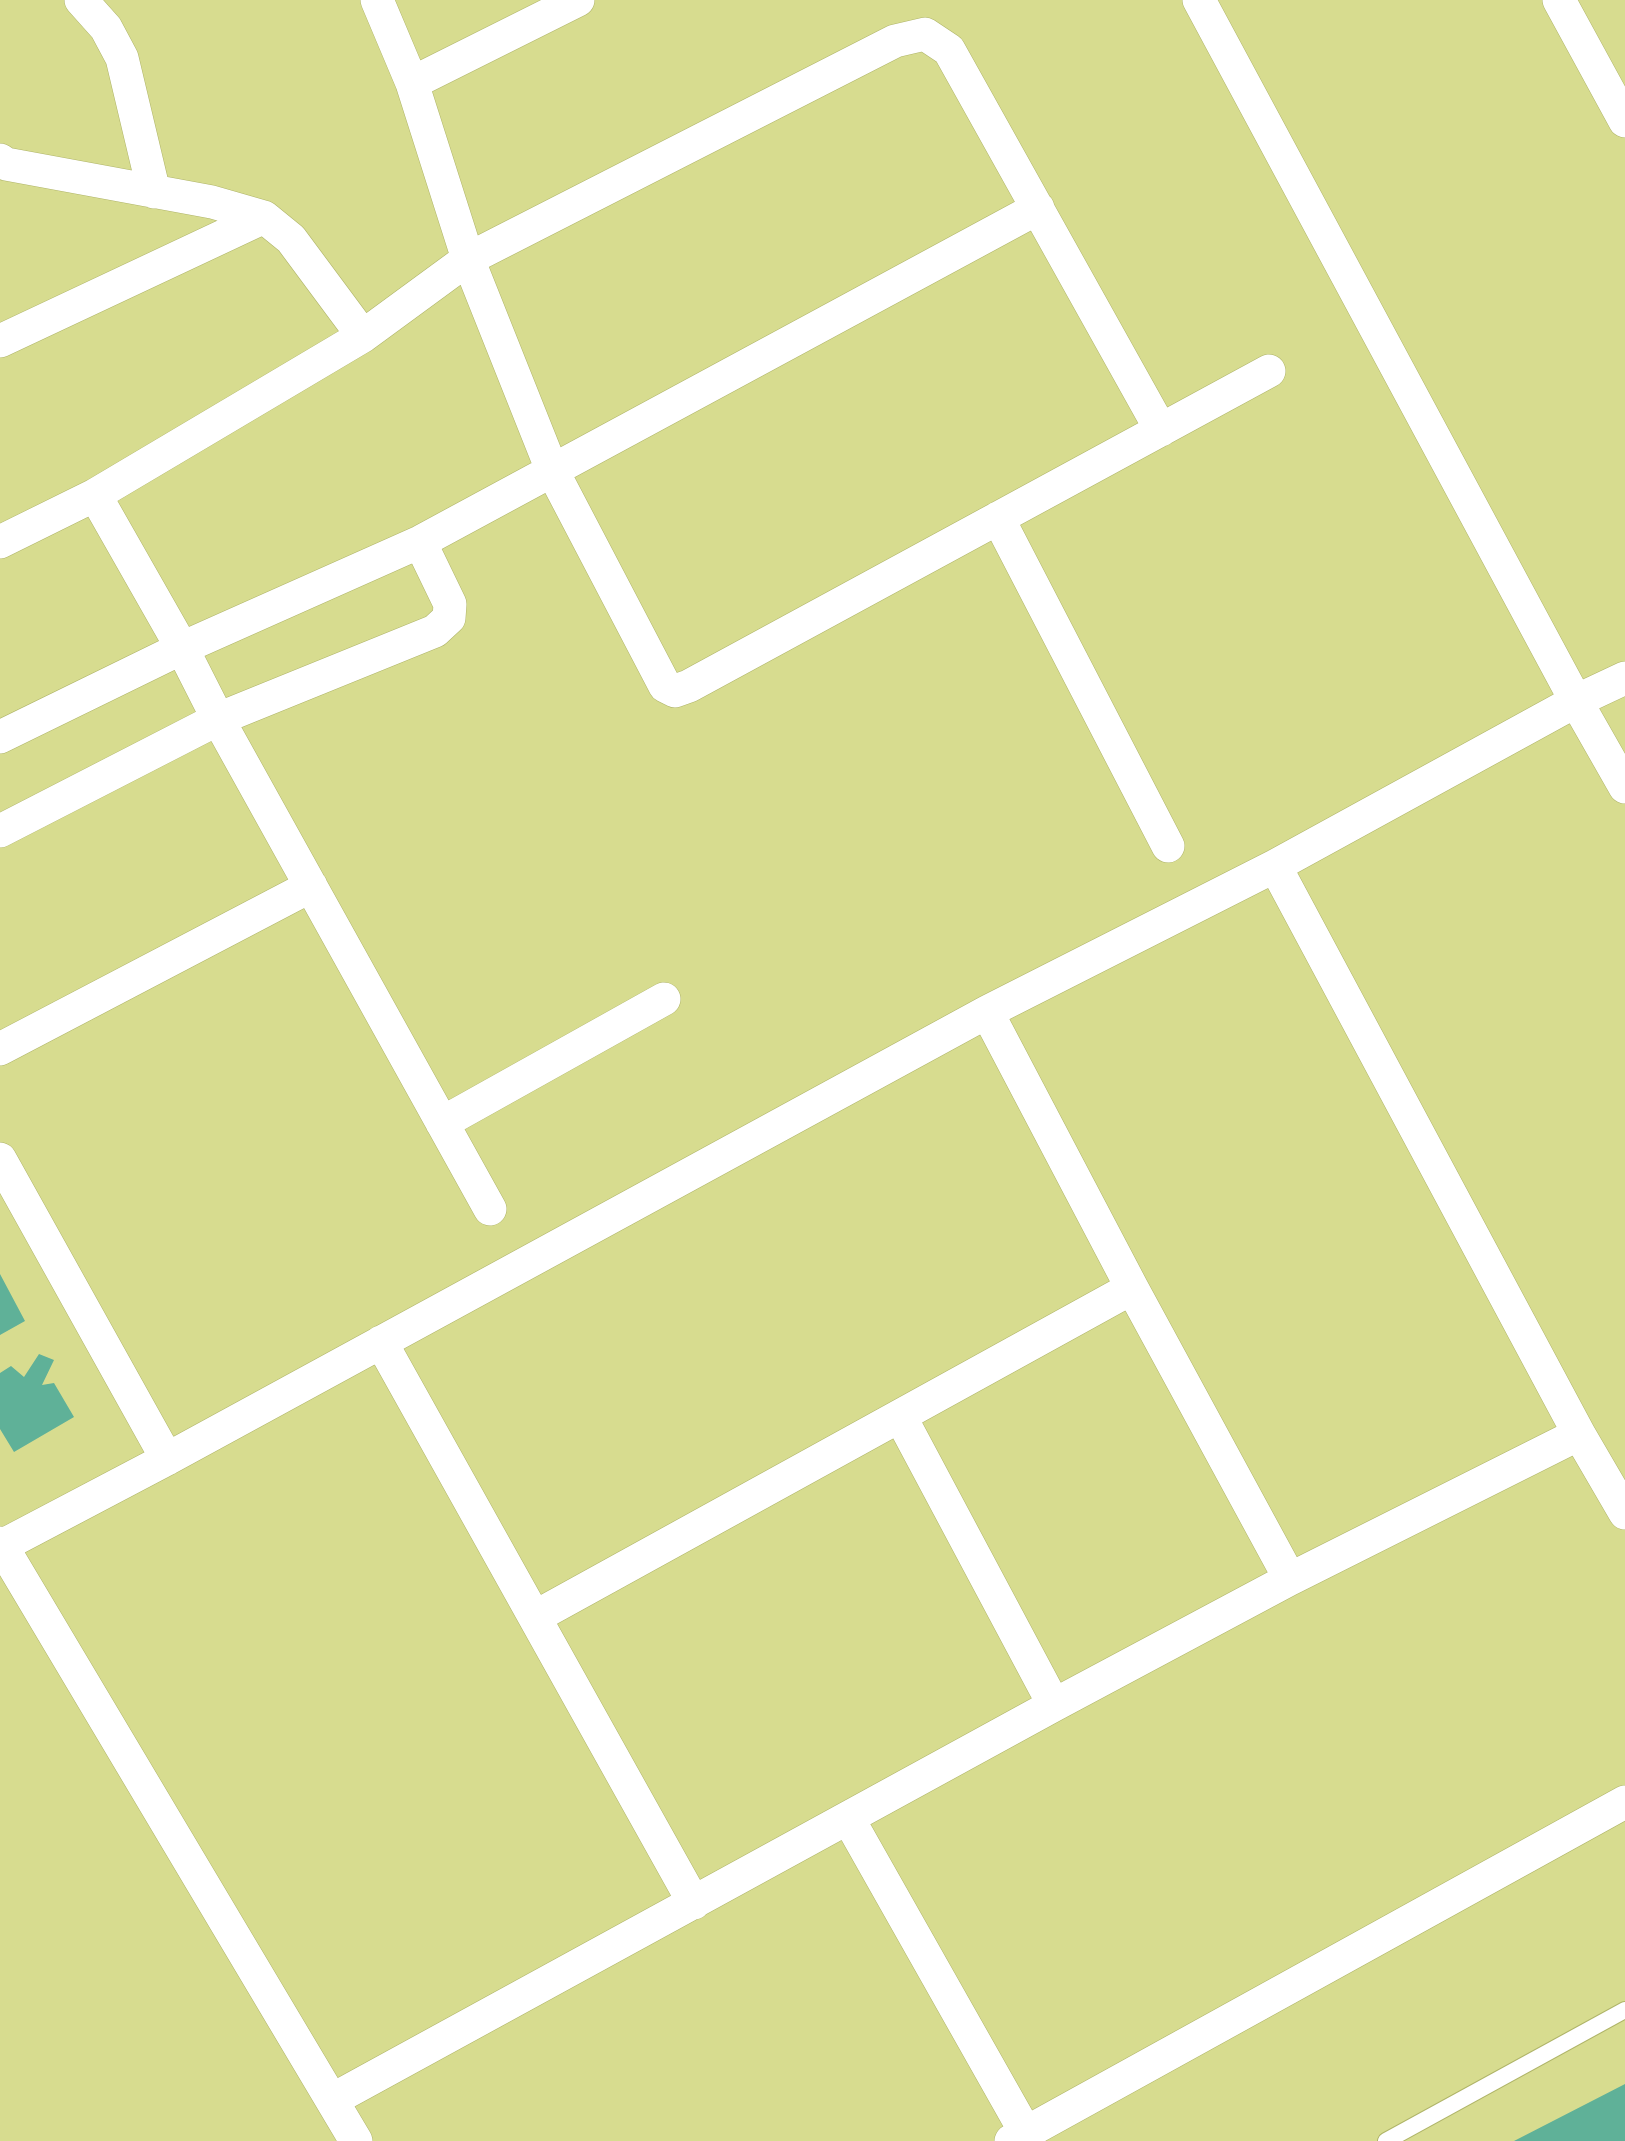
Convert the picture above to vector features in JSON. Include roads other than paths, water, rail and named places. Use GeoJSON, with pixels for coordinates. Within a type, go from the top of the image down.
{"type":"FeatureCollection","features":[{"type":"Feature","properties":{"kind":"street"},"geometry":{"type":"LineString","coordinates":[[81,0],[106,28],[122,58],[154,192]]}},
{"type":"Feature","properties":{"kind":"street"},"geometry":{"type":"LineString","coordinates":[[377,0],[412,83],[468,259],[552,470],[665,686],[675,691],[689,686],[1269,371]]}},
{"type":"Feature","properties":{"kind":"street"},"geometry":{"type":"LineString","coordinates":[[412,83],[578,0]]}},
{"type":"Feature","properties":{"kind":"street"},"geometry":{"type":"LineString","coordinates":[[1199,0],[1576,701],[1625,787]]}},
{"type":"Feature","properties":{"kind":"street"},"geometry":{"type":"LineString","coordinates":[[1559,0],[1625,121]]}},
{"type":"Feature","properties":{"kind":"street"},"geometry":{"type":"LineString","coordinates":[[0,542],[95,495],[363,336],[468,259],[895,40],[925,34],[949,50],[1161,430]]}},
{"type":"Feature","properties":{"kind":"street"},"geometry":{"type":"LineString","coordinates":[[2,164],[212,202],[264,217],[291,238],[363,336]]}},
{"type":"Feature","properties":{"kind":"street"},"geometry":{"type":"LineString","coordinates":[[0,737],[182,648],[420,542],[1038,208]]}},
{"type":"Feature","properties":{"kind":"street"},"geometry":{"type":"LineString","coordinates":[[0,341],[264,217]]}},
{"type":"Feature","properties":{"kind":"street"},"geometry":{"type":"LineString","coordinates":[[95,495],[182,648],[218,719],[490,1209]]}},
{"type":"Feature","properties":{"kind":"street"},"geometry":{"type":"LineString","coordinates":[[998,518],[1168,846]]}},
{"type":"Feature","properties":{"kind":"street"},"geometry":{"type":"LineString","coordinates":[[0,831],[218,719],[435,631],[449,618],[450,604],[420,542]]}},
{"type":"Feature","properties":{"kind":"street"},"geometry":{"type":"LineString","coordinates":[[356,2141],[1,1545],[167,1459],[987,1012],[1275,866],[1576,701],[1625,678]]}},
{"type":"Feature","properties":{"kind":"street"},"geometry":{"type":"LineString","coordinates":[[1275,866],[1579,1434],[1625,1513]]}},
{"type":"Feature","properties":{"kind":"street"},"geometry":{"type":"LineString","coordinates":[[0,1049],[311,886]]}},
{"type":"Feature","properties":{"kind":"street"},"geometry":{"type":"LineString","coordinates":[[442,1123],[664,999]]}},
{"type":"Feature","properties":{"kind":"street"},"geometry":{"type":"LineString","coordinates":[[987,1012],[1132,1288],[1290,1579]]}},
{"type":"Feature","properties":{"kind":"street"},"geometry":{"type":"LineString","coordinates":[[0,1159],[167,1459]]}},
{"type":"Feature","properties":{"kind":"street"},"geometry":{"type":"LineString","coordinates":[[535,1617],[1132,1288]]}},
{"type":"Feature","properties":{"kind":"street"},"geometry":{"type":"LineString","coordinates":[[381,1342],[694,1903]]}},
{"type":"Feature","properties":{"kind":"street"},"geometry":{"type":"LineString","coordinates":[[900,1416],[1054,1705]]}},
{"type":"Feature","properties":{"kind":"street"},"geometry":{"type":"LineString","coordinates":[[332,2100],[1054,1705],[1290,1579],[1579,1434]]}},
{"type":"Feature","properties":{"kind":"street"},"geometry":{"type":"LineString","coordinates":[[848,1818],[1019,2137],[1625,1802]]}},
{"type":"Feature","properties":{"kind":"lane"},"geometry":{"type":"LineString","coordinates":[[1386,2141],[1625,2010]]}}]}
